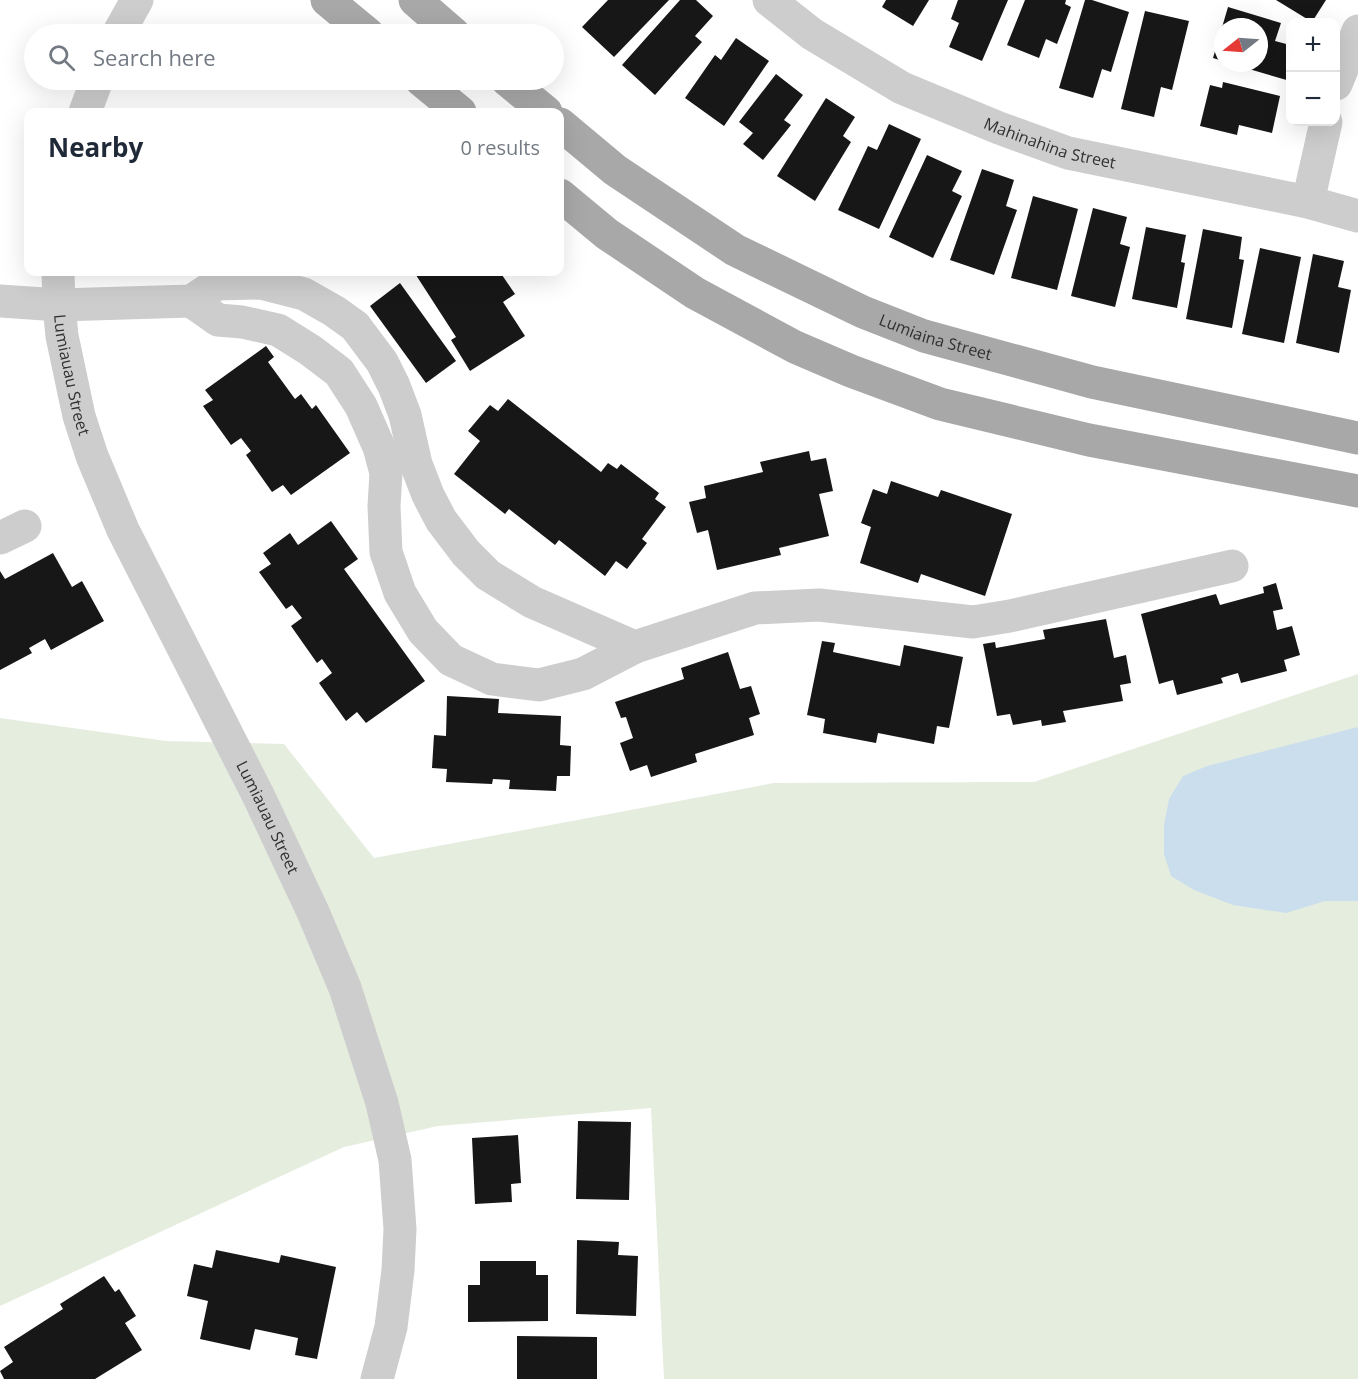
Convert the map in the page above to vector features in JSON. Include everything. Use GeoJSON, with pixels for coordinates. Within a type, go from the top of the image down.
{"type":"FeatureCollection","features":[{"type":"Feature","properties":{"kind":"main road"},"geometry":{"type":"LineString","coordinates":[[327,0],[356,24]]}},
{"type":"Feature","properties":{"kind":"main road"},"geometry":{"type":"LineString","coordinates":[[415,0],[443,24]]}},
{"type":"Feature","properties":{"kind":"main road"},"geometry":{"type":"LineString","coordinates":[[433,90],[455,108]]}},
{"type":"Feature","properties":{"kind":"main road"},"geometry":{"type":"LineString","coordinates":[[519,90],[541,108]]}},
{"type":"Feature","properties":{"kind":"main road","name":"Lumiaina Street"},"geometry":{"type":"LineString","coordinates":[[564,127],[615,170],[735,250],[863,312],[924,336],[1092,382],[1358,438]]}},
{"type":"Feature","properties":{"kind":"main road"},"geometry":{"type":"LineString","coordinates":[[564,198],[607,234],[695,293],[795,347],[940,404],[1089,440],[1358,491]]}},
{"type":"Feature","properties":{"kind":"street"},"geometry":{"type":"LineString","coordinates":[[123,24],[137,0]]}},
{"type":"Feature","properties":{"kind":"street","name":"Mahinahina Street"},"geometry":{"type":"LineString","coordinates":[[769,0],[812,34],[902,88],[999,129],[1068,153],[1308,202],[1358,216]]}},
{"type":"Feature","properties":{"kind":"street"},"geometry":{"type":"LineString","coordinates":[[1340,72],[1358,31]]}},
{"type":"Feature","properties":{"kind":"street"},"geometry":{"type":"LineString","coordinates":[[86,108],[93,90]]}},
{"type":"Feature","properties":{"kind":"street"},"geometry":{"type":"LineString","coordinates":[[1308,202],[1325,126]]}},
{"type":"Feature","properties":{"kind":"street","name":"Lumiauau Street"},"geometry":{"type":"LineString","coordinates":[[58,276],[62,336],[79,416],[92,456],[123,530],[259,797],[313,912],[345,988],[382,1103],[395,1160],[400,1229],[391,1327],[377,1379]]}},
{"type":"Feature","properties":{"kind":"street"},"geometry":{"type":"LineString","coordinates":[[0,301],[59,305],[191,301],[218,284],[261,283],[304,294],[355,326],[382,362],[405,415],[401,468],[384,506],[386,552],[400,593],[423,631],[451,660],[492,679],[539,685],[583,674],[635,647],[755,608],[819,605],[973,622],[1010,616],[1232,566]]}},
{"type":"Feature","properties":{"kind":"street"},"geometry":{"type":"LineString","coordinates":[[191,301],[218,320],[242,321],[278,330],[339,372],[361,406],[379,447],[428,495],[441,520],[466,553],[488,575],[532,602],[635,647]]}},
{"type":"Feature","properties":{"kind":"green space"},"geometry":{"type":"Polygon","coordinates":[[[1358,674],[1358,1379],[664,1379],[651,1108],[438,1126],[344,1147],[0,1306],[0,718],[166,741],[284,744],[374,858],[774,783],[1034,782],[1358,674]]]}},
{"type":"Feature","properties":{"kind":"water"},"geometry":{"type":"Polygon","coordinates":[[[1358,727],[1358,901],[1325,901],[1286,913],[1233,905],[1194,890],[1171,876],[1164,854],[1164,825],[1169,799],[1183,776],[1207,766],[1358,727]]]}},
{"type":"Feature","properties":{"kind":"building"},"geometry":{"type":"Polygon","coordinates":[[[608,0],[669,0],[614,57],[582,27],[608,0]]]}},
{"type":"Feature","properties":{"kind":"building"},"geometry":{"type":"Polygon","coordinates":[[[680,0],[696,0],[713,16],[695,36],[702,42],[655,95],[622,65],[680,0]]]}},
{"type":"Feature","properties":{"kind":"building"},"geometry":{"type":"Polygon","coordinates":[[[886,0],[929,0],[913,26],[882,7],[886,0]]]}},
{"type":"Feature","properties":{"kind":"building"},"geometry":{"type":"Polygon","coordinates":[[[958,0],[1008,0],[982,61],[949,47],[959,23],[951,19],[958,0]]]}},
{"type":"Feature","properties":{"kind":"building"},"geometry":{"type":"Polygon","coordinates":[[[1025,0],[1066,0],[1065,4],[1071,7],[1057,44],[1046,39],[1039,58],[1007,45],[1025,0]]]}},
{"type":"Feature","properties":{"kind":"building"},"geometry":{"type":"Polygon","coordinates":[[[1085,0],[1092,0],[1129,12],[1111,72],[1102,69],[1093,98],[1059,88],[1085,0]]]}},
{"type":"Feature","properties":{"kind":"building"},"geometry":{"type":"Polygon","coordinates":[[[1276,0],[1326,0],[1315,18],[1305,18],[1276,0]]]}},
{"type":"Feature","properties":{"kind":"building"},"geometry":{"type":"Polygon","coordinates":[[[1228,7],[1264,18],[1225,18],[1228,7]]]}},
{"type":"Feature","properties":{"kind":"building"},"geometry":{"type":"Polygon","coordinates":[[[1145,11],[1189,21],[1172,90],[1161,87],[1154,117],[1121,109],[1145,11]]]}},
{"type":"Feature","properties":{"kind":"building"},"geometry":{"type":"Polygon","coordinates":[[[1268,19],[1281,23],[1275,41],[1286,44],[1286,80],[1259,72],[1268,72],[1268,19]]]}},
{"type":"Feature","properties":{"kind":"building"},"geometry":{"type":"Polygon","coordinates":[[[736,38],[769,61],[724,126],[685,98],[715,55],[721,60],[736,38]]]}},
{"type":"Feature","properties":{"kind":"building"},"geometry":{"type":"Polygon","coordinates":[[[776,74],[803,95],[784,120],[791,125],[763,160],[743,144],[753,133],[739,122],[776,74]]]}},
{"type":"Feature","properties":{"kind":"building"},"geometry":{"type":"Polygon","coordinates":[[[1223,82],[1280,96],[1272,133],[1239,125],[1237,135],[1200,126],[1210,85],[1222,88],[1223,82]]]}},
{"type":"Feature","properties":{"kind":"building"},"geometry":{"type":"Polygon","coordinates":[[[826,98],[855,117],[843,136],[851,142],[815,201],[777,176],[826,98]]]}},
{"type":"Feature","properties":{"kind":"building"},"geometry":{"type":"Polygon","coordinates":[[[889,124],[921,139],[879,229],[838,210],[868,146],[877,150],[889,124]]]}},
{"type":"Feature","properties":{"kind":"building"},"geometry":{"type":"Polygon","coordinates":[[[927,155],[962,171],[952,191],[962,196],[933,258],[889,237],[927,155]]]}},
{"type":"Feature","properties":{"kind":"building"},"geometry":{"type":"Polygon","coordinates":[[[982,169],[1014,180],[1006,206],[1017,210],[994,275],[950,260],[982,169]]]}},
{"type":"Feature","properties":{"kind":"building"},"geometry":{"type":"Polygon","coordinates":[[[1033,196],[1078,209],[1057,290],[1011,278],[1033,196]]]}},
{"type":"Feature","properties":{"kind":"building"},"geometry":{"type":"Polygon","coordinates":[[[1093,208],[1127,217],[1120,244],[1130,247],[1115,307],[1071,296],[1093,208]]]}},
{"type":"Feature","properties":{"kind":"building"},"geometry":{"type":"Polygon","coordinates":[[[1146,227],[1186,235],[1181,262],[1185,263],[1177,308],[1132,299],[1146,227]]]}},
{"type":"Feature","properties":{"kind":"building"},"geometry":{"type":"Polygon","coordinates":[[[1203,229],[1242,237],[1239,259],[1244,260],[1232,328],[1186,319],[1203,229]]]}},
{"type":"Feature","properties":{"kind":"building"},"geometry":{"type":"Polygon","coordinates":[[[1260,248],[1301,257],[1284,343],[1242,334],[1260,248]]]}},
{"type":"Feature","properties":{"kind":"building"},"geometry":{"type":"Polygon","coordinates":[[[1313,254],[1344,261],[1338,287],[1351,290],[1339,353],[1296,343],[1313,254]]]}},
{"type":"Feature","properties":{"kind":"building"},"geometry":{"type":"Polygon","coordinates":[[[417,276],[503,276],[515,294],[503,302],[525,336],[470,371],[451,340],[456,337],[417,276]]]}},
{"type":"Feature","properties":{"kind":"building"},"geometry":{"type":"Polygon","coordinates":[[[400,283],[456,361],[426,383],[370,306],[400,283]]]}},
{"type":"Feature","properties":{"kind":"building"},"geometry":{"type":"Polygon","coordinates":[[[266,346],[274,357],[268,362],[295,399],[301,394],[312,409],[316,405],[350,453],[291,495],[283,485],[272,492],[246,455],[251,451],[241,438],[231,445],[203,406],[213,400],[205,390],[266,346]]]}},
{"type":"Feature","properties":{"kind":"building"},"geometry":{"type":"Polygon","coordinates":[[[508,399],[601,472],[608,463],[617,469],[621,464],[659,493],[655,499],[666,507],[642,539],[647,543],[627,569],[616,561],[605,576],[559,540],[555,545],[509,509],[505,514],[454,474],[480,441],[468,431],[490,405],[498,411],[508,399]]]}},
{"type":"Feature","properties":{"kind":"building"},"geometry":{"type":"Polygon","coordinates":[[[809,451],[811,461],[826,458],[833,491],[819,494],[829,536],[779,548],[781,555],[717,570],[708,530],[697,533],[689,502],[706,498],[704,486],[763,472],[760,462],[809,451]]]}},
{"type":"Feature","properties":{"kind":"building"},"geometry":{"type":"Polygon","coordinates":[[[891,481],[938,497],[941,490],[1012,514],[985,596],[921,574],[918,583],[860,563],[871,527],[861,523],[873,489],[887,494],[891,481]]]}},
{"type":"Feature","properties":{"kind":"building"},"geometry":{"type":"Polygon","coordinates":[[[331,521],[358,559],[344,569],[425,681],[366,723],[357,712],[346,721],[319,683],[332,673],[322,659],[317,663],[291,626],[302,618],[292,605],[286,609],[259,572],[271,564],[263,553],[290,533],[298,545],[331,521]]]}},
{"type":"Feature","properties":{"kind":"building"},"geometry":{"type":"Polygon","coordinates":[[[53,553],[72,587],[82,581],[104,621],[51,650],[45,639],[29,648],[32,653],[0,670],[0,571],[5,579],[53,553]]]}},
{"type":"Feature","properties":{"kind":"building"},"geometry":{"type":"Polygon","coordinates":[[[1276,583],[1283,609],[1273,611],[1277,630],[1292,626],[1300,655],[1284,660],[1287,671],[1241,683],[1238,673],[1221,678],[1223,683],[1177,695],[1173,680],[1159,684],[1141,614],[1216,594],[1220,605],[1264,593],[1263,587],[1276,583]]]}},
{"type":"Feature","properties":{"kind":"building"},"geometry":{"type":"Polygon","coordinates":[[[1106,619],[1114,658],[1126,655],[1131,683],[1120,685],[1123,701],[1063,711],[1066,722],[1042,726],[1041,720],[1013,725],[1010,714],[997,716],[983,644],[995,642],[996,648],[1045,639],[1043,630],[1106,619]]]}},
{"type":"Feature","properties":{"kind":"building"},"geometry":{"type":"Polygon","coordinates":[[[822,641],[835,643],[833,652],[900,666],[904,645],[963,657],[949,728],[937,726],[934,744],[878,733],[876,743],[823,733],[825,719],[807,715],[822,641]]]}},
{"type":"Feature","properties":{"kind":"building"},"geometry":{"type":"Polygon","coordinates":[[[728,652],[740,689],[751,686],[760,714],[749,718],[754,735],[695,754],[697,762],[651,777],[647,765],[630,771],[620,743],[633,738],[626,717],[621,718],[615,702],[684,679],[681,668],[728,652]]]}},
{"type":"Feature","properties":{"kind":"building"},"geometry":{"type":"Polygon","coordinates":[[[447,696],[499,699],[498,713],[561,716],[560,745],[571,746],[570,776],[557,776],[556,791],[509,789],[510,780],[493,779],[492,784],[446,782],[447,769],[432,768],[434,735],[446,736],[447,696]]]}},
{"type":"Feature","properties":{"kind":"building"},"geometry":{"type":"Polygon","coordinates":[[[578,1121],[631,1122],[629,1200],[576,1199],[578,1121]]]}},
{"type":"Feature","properties":{"kind":"building"},"geometry":{"type":"Polygon","coordinates":[[[518,1135],[521,1183],[511,1184],[512,1202],[475,1204],[472,1138],[518,1135]]]}},
{"type":"Feature","properties":{"kind":"building"},"geometry":{"type":"Polygon","coordinates":[[[577,1240],[619,1242],[618,1255],[638,1256],[636,1316],[576,1314],[577,1240]]]}},
{"type":"Feature","properties":{"kind":"building"},"geometry":{"type":"Polygon","coordinates":[[[216,1250],[279,1263],[281,1255],[336,1267],[317,1359],[295,1355],[298,1338],[255,1329],[250,1350],[200,1339],[208,1301],[187,1296],[194,1264],[212,1268],[216,1250]]]}},
{"type":"Feature","properties":{"kind":"building"},"geometry":{"type":"Polygon","coordinates":[[[480,1261],[536,1261],[536,1275],[548,1275],[548,1321],[468,1322],[468,1285],[480,1285],[480,1261]]]}},
{"type":"Feature","properties":{"kind":"building"},"geometry":{"type":"Polygon","coordinates":[[[104,1276],[115,1292],[119,1289],[136,1316],[125,1323],[142,1350],[95,1379],[4,1379],[0,1371],[13,1362],[4,1347],[63,1309],[60,1304],[104,1276]]]}},
{"type":"Feature","properties":{"kind":"building"},"geometry":{"type":"Polygon","coordinates":[[[517,1336],[597,1337],[597,1379],[517,1379],[517,1336]]]}}]}
